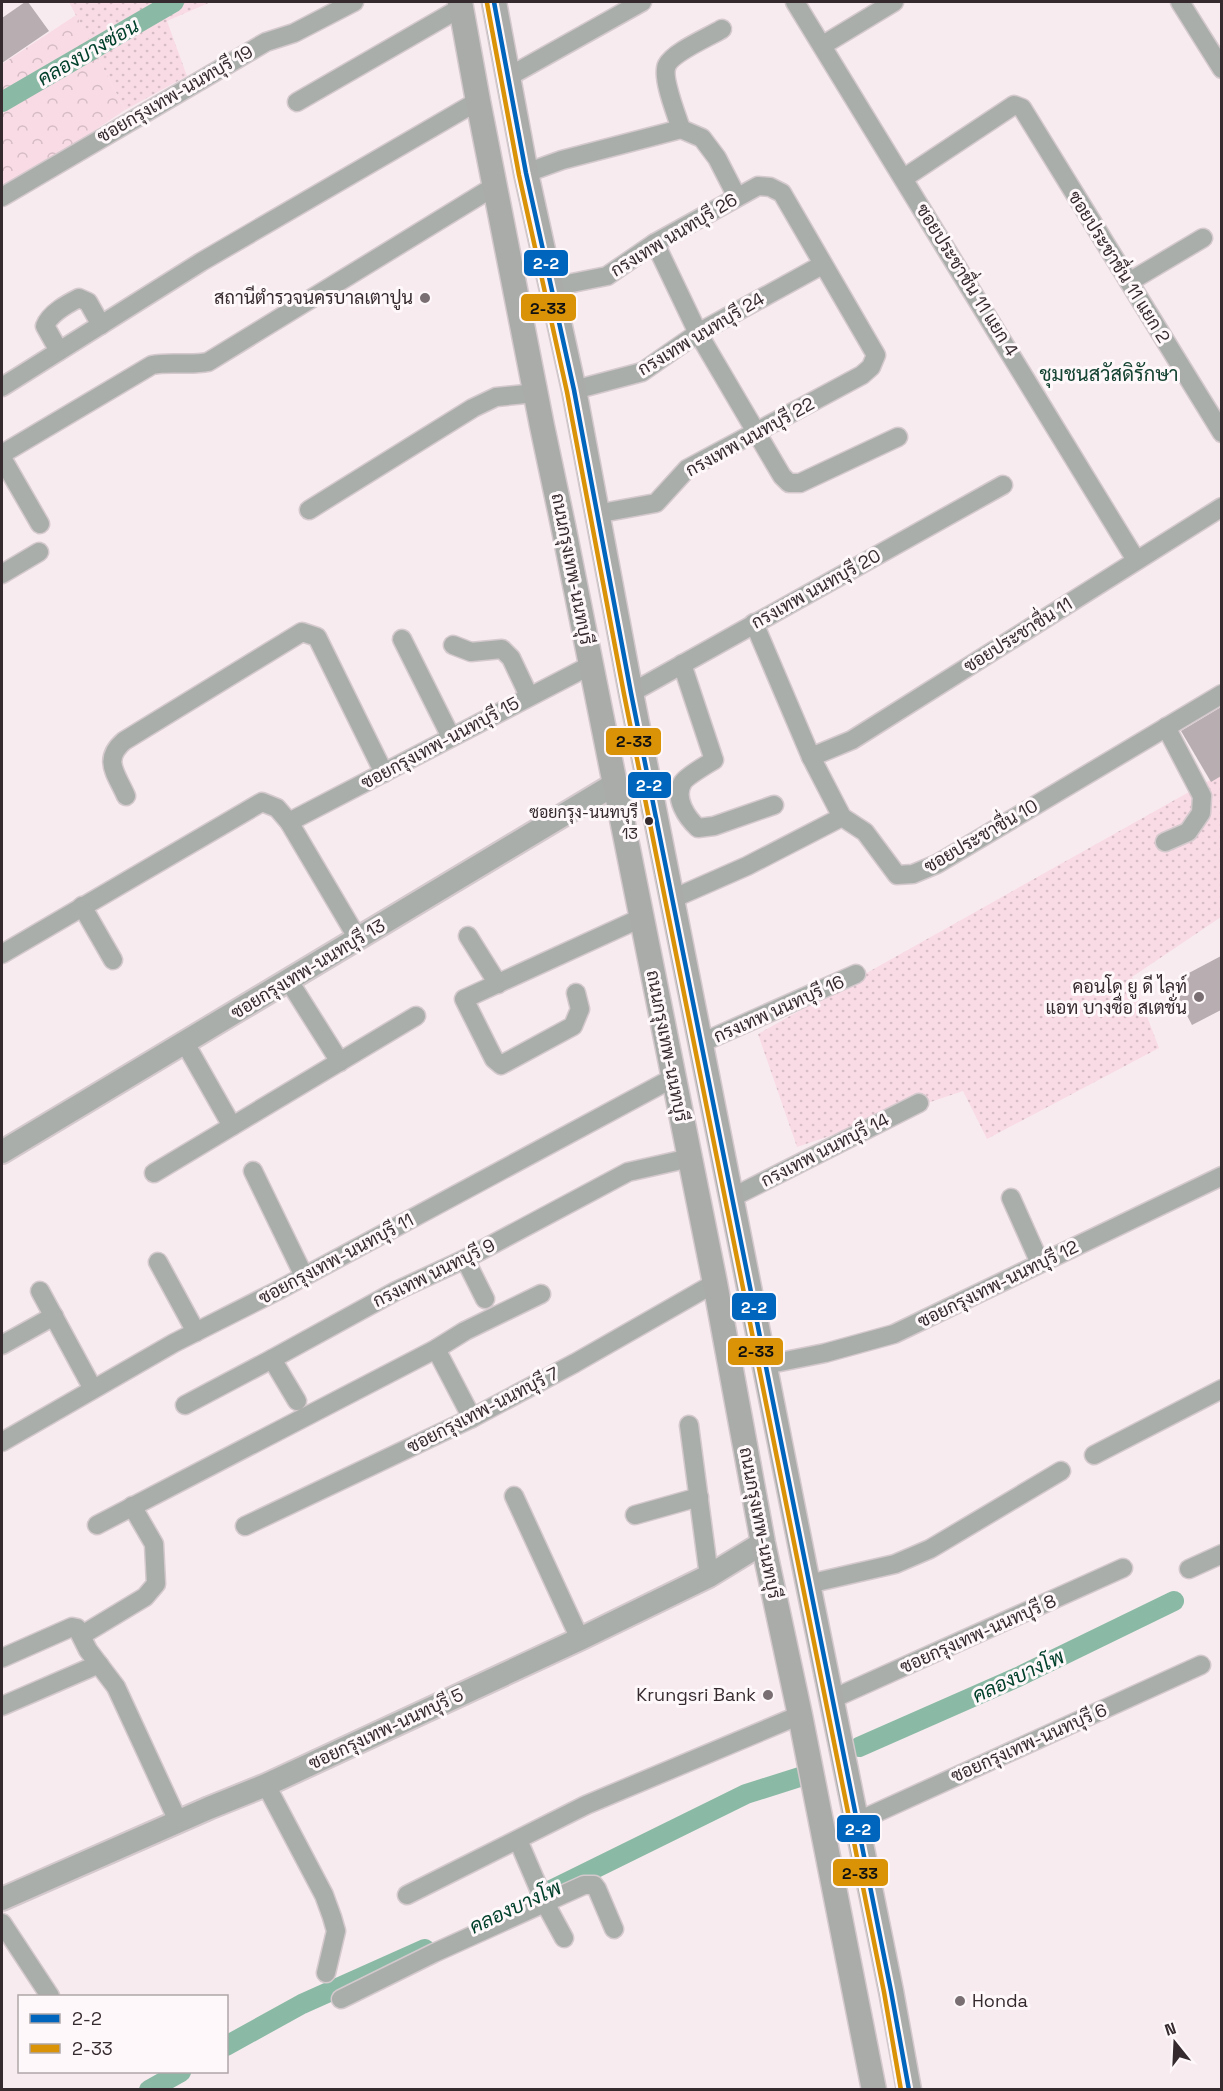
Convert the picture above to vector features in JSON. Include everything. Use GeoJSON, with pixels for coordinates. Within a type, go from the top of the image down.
{"type":"FeatureCollection","features":[{"type":"Feature","properties":{"kind":"main road","name":"ถนนกรุงเทพ-นนทบุรี"},"geometry":{"type":"LineString","coordinates":[[494,2],[526,173],[574,390],[647,775],[909,2090]]}},
{"type":"Feature","properties":{"kind":"main road","name":"ถนนกรุงเทพ-นนทบุรี"},"geometry":{"type":"LineString","coordinates":[[461,4],[478,101],[715,1284],[763,1543],[799,1709],[874,2090]]}},
{"type":"Feature","properties":{"kind":"main road"},"geometry":{"type":"LineString","coordinates":[[495,186],[526,173]]}},
{"type":"Feature","properties":{"kind":"main road"},"geometry":{"type":"LineString","coordinates":[[615,784],[647,775]]}},
{"type":"Feature","properties":{"kind":"main road"},"geometry":{"type":"LineString","coordinates":[[799,1709],[832,1699]]}},
{"type":"Feature","properties":{"kind":"street","name":"ซอยกรุงเทพ-นนทบุรี 19"},"geometry":{"type":"LineString","coordinates":[[2,197],[266,42],[294,33],[354,2]]}},
{"type":"Feature","properties":{"kind":"street"},"geometry":{"type":"LineString","coordinates":[[508,77],[642,2]]}},
{"type":"Feature","properties":{"kind":"street","name":"ซอยประชาชื่น 11 แยก 4"},"geometry":{"type":"LineString","coordinates":[[795,2],[824,45],[1136,560]]}},
{"type":"Feature","properties":{"kind":"street"},"geometry":{"type":"LineString","coordinates":[[824,45],[894,2]]}},
{"type":"Feature","properties":{"kind":"street"},"geometry":{"type":"LineString","coordinates":[[1180,2],[1221,69]]}},
{"type":"Feature","properties":{"kind":"street"},"geometry":{"type":"LineString","coordinates":[[297,102],[461,4]]}},
{"type":"Feature","properties":{"kind":"street"},"geometry":{"type":"LineString","coordinates":[[681,129],[666,77],[666,65],[676,55],[722,29]]}},
{"type":"Feature","properties":{"kind":"street"},"geometry":{"type":"LineString","coordinates":[[2,387],[201,262],[478,101]]}},
{"type":"Feature","properties":{"kind":"street","name":"ซอยประชาชื่น 11 แยก 2"},"geometry":{"type":"LineString","coordinates":[[903,178],[1014,105],[1022,108],[1221,433]]}},
{"type":"Feature","properties":{"kind":"street"},"geometry":{"type":"LineString","coordinates":[[526,173],[562,160],[681,129],[702,138],[717,158],[737,197]]}},
{"type":"Feature","properties":{"kind":"street"},"geometry":{"type":"LineString","coordinates":[[2,454],[152,365],[165,362],[183,365],[208,362],[495,186]]}},
{"type":"Feature","properties":{"kind":"street","name":"กรงเทพ นนทบุรี 26"},"geometry":{"type":"LineString","coordinates":[[552,287],[607,276],[655,243],[758,186],[770,187],[782,193],[822,265]]}},
{"type":"Feature","properties":{"kind":"street"},"geometry":{"type":"LineString","coordinates":[[1129,282],[1203,238]]}},
{"type":"Feature","properties":{"kind":"street"},"geometry":{"type":"LineString","coordinates":[[655,243],[698,333],[782,476],[789,483],[800,483],[898,437]]}},
{"type":"Feature","properties":{"kind":"street","name":"กรงเทพ นนทบุรี 24"},"geometry":{"type":"LineString","coordinates":[[574,390],[642,372],[698,333],[822,265]]}},
{"type":"Feature","properties":{"kind":"street","name":"กรงเทพ นนทบุรี 22"},"geometry":{"type":"LineString","coordinates":[[596,514],[656,503],[687,469],[862,375],[871,367],[876,355],[822,265]]}},
{"type":"Feature","properties":{"kind":"street"},"geometry":{"type":"LineString","coordinates":[[59,351],[45,326],[54,314],[68,304],[79,298],[88,302],[101,325]]}},
{"type":"Feature","properties":{"kind":"street"},"geometry":{"type":"LineString","coordinates":[[309,510],[473,408],[496,397],[536,393]]}},
{"type":"Feature","properties":{"kind":"street"},"geometry":{"type":"LineString","coordinates":[[2,459],[40,524]]}},
{"type":"Feature","properties":{"kind":"street","name":"กรงเทพ นนทบุรี 20"},"geometry":{"type":"LineString","coordinates":[[631,693],[1003,485]]}},
{"type":"Feature","properties":{"kind":"street","name":"ซอยประชาชื่น 11"},"geometry":{"type":"LineString","coordinates":[[811,757],[852,740],[1221,507]]}},
{"type":"Feature","properties":{"kind":"street"},"geometry":{"type":"LineString","coordinates":[[2,574],[39,552]]}},
{"type":"Feature","properties":{"kind":"street","name":"ซอยประชาชื่น 10"},"geometry":{"type":"LineString","coordinates":[[754,623],[811,757],[842,817],[865,832],[897,875],[913,873],[937,864],[1221,694]]}},
{"type":"Feature","properties":{"kind":"street"},"geometry":{"type":"LineString","coordinates":[[126,796],[111,760],[114,749],[302,632],[317,637],[384,773]]}},
{"type":"Feature","properties":{"kind":"street"},"geometry":{"type":"LineString","coordinates":[[402,639],[451,737]]}},
{"type":"Feature","properties":{"kind":"street"},"geometry":{"type":"LineString","coordinates":[[453,645],[471,652],[502,649],[510,658],[530,696]]}},
{"type":"Feature","properties":{"kind":"street"},"geometry":{"type":"LineString","coordinates":[[682,664],[714,760],[683,781],[679,794],[687,818],[698,828],[714,826],[774,805]]}},
{"type":"Feature","properties":{"kind":"street","name":"ซอยกรุงเทพ-นนทบุรี 15"},"geometry":{"type":"LineString","coordinates":[[289,822],[591,665]]}},
{"type":"Feature","properties":{"kind":"street"},"geometry":{"type":"LineString","coordinates":[[1165,842],[1188,832],[1201,813],[1202,796],[1166,727]]}},
{"type":"Feature","properties":{"kind":"street","name":"ซอยกรุงเทพ-นนทบุรี 13"},"geometry":{"type":"LineString","coordinates":[[2,1152],[615,784]]}},
{"type":"Feature","properties":{"kind":"street"},"geometry":{"type":"LineString","coordinates":[[2,954],[262,802],[277,808],[289,822],[358,939]]}},
{"type":"Feature","properties":{"kind":"street"},"geometry":{"type":"LineString","coordinates":[[672,899],[747,866],[842,817]]}},
{"type":"Feature","properties":{"kind":"street"},"geometry":{"type":"LineString","coordinates":[[82,906],[113,960]]}},
{"type":"Feature","properties":{"kind":"street"},"geometry":{"type":"LineString","coordinates":[[576,993],[580,1009],[573,1026],[501,1065],[494,1059],[464,999],[641,918]]}},
{"type":"Feature","properties":{"kind":"street"},"geometry":{"type":"LineString","coordinates":[[468,936],[498,984]]}},
{"type":"Feature","properties":{"kind":"street","name":"กรงเทพ นนทบุรี 16"},"geometry":{"type":"LineString","coordinates":[[701,1043],[856,974]]}},
{"type":"Feature","properties":{"kind":"street"},"geometry":{"type":"LineString","coordinates":[[289,981],[340,1062]]}},
{"type":"Feature","properties":{"kind":"street"},"geometry":{"type":"LineString","coordinates":[[154,1173],[416,1016]]}},
{"type":"Feature","properties":{"kind":"street"},"geometry":{"type":"LineString","coordinates":[[185,1043],[232,1126]]}},
{"type":"Feature","properties":{"kind":"street","name":"ซอยกรุงเทพ-นนทบุรี 11"},"geometry":{"type":"LineString","coordinates":[[2,1442],[196,1332],[673,1078]]}},
{"type":"Feature","properties":{"kind":"street","name":"กรงเทพ นนทบุรี 14"},"geometry":{"type":"LineString","coordinates":[[731,1198],[919,1103]]}},
{"type":"Feature","properties":{"kind":"street","name":"กรงเทพ นนทบุรี 9"},"geometry":{"type":"LineString","coordinates":[[185,1405],[396,1291],[465,1259],[628,1173],[690,1158]]}},
{"type":"Feature","properties":{"kind":"street"},"geometry":{"type":"LineString","coordinates":[[253,1172],[304,1276]]}},
{"type":"Feature","properties":{"kind":"street","name":"ซอยกรุงเทพ-นนทบุรี 12"},"geometry":{"type":"LineString","coordinates":[[765,1365],[825,1353],[894,1334],[1221,1176]]}},
{"type":"Feature","properties":{"kind":"street"},"geometry":{"type":"LineString","coordinates":[[1011,1198],[1040,1263]]}},
{"type":"Feature","properties":{"kind":"street"},"geometry":{"type":"LineString","coordinates":[[465,1259],[485,1299]]}},
{"type":"Feature","properties":{"kind":"street"},"geometry":{"type":"LineString","coordinates":[[158,1262],[196,1332]]}},
{"type":"Feature","properties":{"kind":"street","name":"ซอยกรุงเทพ-นนทบุรี 7"},"geometry":{"type":"LineString","coordinates":[[245,1526],[472,1418],[715,1284]]}},
{"type":"Feature","properties":{"kind":"street"},"geometry":{"type":"LineString","coordinates":[[40,1290],[93,1389]]}},
{"type":"Feature","properties":{"kind":"street"},"geometry":{"type":"LineString","coordinates":[[97,1525],[436,1349],[465,1331],[541,1294]]}},
{"type":"Feature","properties":{"kind":"street"},"geometry":{"type":"LineString","coordinates":[[2,1345],[54,1316]]}},
{"type":"Feature","properties":{"kind":"street"},"geometry":{"type":"LineString","coordinates":[[436,1349],[472,1418]]}},
{"type":"Feature","properties":{"kind":"street"},"geometry":{"type":"LineString","coordinates":[[272,1359],[297,1401]]}},
{"type":"Feature","properties":{"kind":"street"},"geometry":{"type":"LineString","coordinates":[[1094,1455],[1221,1389]]}},
{"type":"Feature","properties":{"kind":"street"},"geometry":{"type":"LineString","coordinates":[[688,1425],[709,1576]]}},
{"type":"Feature","properties":{"kind":"street"},"geometry":{"type":"LineString","coordinates":[[808,1584],[895,1564],[930,1549],[1061,1471]]}},
{"type":"Feature","properties":{"kind":"street"},"geometry":{"type":"LineString","coordinates":[[514,1496],[580,1639]]}},
{"type":"Feature","properties":{"kind":"street"},"geometry":{"type":"LineString","coordinates":[[635,1515],[699,1497]]}},
{"type":"Feature","properties":{"kind":"street"},"geometry":{"type":"LineString","coordinates":[[82,1635],[145,1598],[156,1584],[154,1544],[132,1506]]}},
{"type":"Feature","properties":{"kind":"street","name":"ซอยกรุงเทพ-นนทบุรี 5"},"geometry":{"type":"LineString","coordinates":[[2,1899],[178,1821],[266,1785],[580,1639],[709,1576],[763,1543]]}},
{"type":"Feature","properties":{"kind":"street"},"geometry":{"type":"LineString","coordinates":[[1189,1569],[1221,1554]]}},
{"type":"Feature","properties":{"kind":"street","name":"ซอยกรุงเทพ-นนทบุรี 8"},"geometry":{"type":"LineString","coordinates":[[832,1699],[1123,1568]]}},
{"type":"Feature","properties":{"kind":"street"},"geometry":{"type":"LineString","coordinates":[[2,1658],[72,1627],[77,1628],[88,1650],[116,1687],[178,1821]]}},
{"type":"Feature","properties":{"kind":"street"},"geometry":{"type":"LineString","coordinates":[[2,1706],[99,1664]]}},
{"type":"Feature","properties":{"kind":"street","name":"ซอยกรุงเทพ-นนทบุรี 6"},"geometry":{"type":"LineString","coordinates":[[856,1822],[1202,1665]]}},
{"type":"Feature","properties":{"kind":"street"},"geometry":{"type":"LineString","coordinates":[[407,1896],[586,1805],[799,1709]]}},
{"type":"Feature","properties":{"kind":"street"},"geometry":{"type":"LineString","coordinates":[[266,1785],[324,1895],[332,1917],[336,1931],[326,1973]]}},
{"type":"Feature","properties":{"kind":"street"},"geometry":{"type":"LineString","coordinates":[[518,1840],[543,1898],[564,1938]]}},
{"type":"Feature","properties":{"kind":"street"},"geometry":{"type":"LineString","coordinates":[[341,1999],[543,1898],[584,1885],[594,1885],[597,1889],[614,1929]]}},
{"type":"Feature","properties":{"kind":"street"},"geometry":{"type":"LineString","coordinates":[[2,1923],[49,1995]]}},
{"type":"Feature","properties":{"kind":"green space"},"geometry":{"type":"Polygon","coordinates":[[[69,2],[211,2],[167,21],[187,76],[125,110],[69,2]]]}},
{"type":"Feature","properties":{"kind":"green space"},"geometry":{"type":"Polygon","coordinates":[[[76,15],[125,110],[2,193],[2,64],[76,15]]]}},
{"type":"Feature","properties":{"kind":"green space"},"geometry":{"type":"Polygon","coordinates":[[[1221,774],[1221,917],[1132,977],[1159,1048],[987,1139],[963,1091],[797,1147],[758,1034],[1221,774]]]}},
{"type":"Feature","properties":{"kind":"building"},"geometry":{"type":"Polygon","coordinates":[[[28,2],[49,31],[2,63],[2,18],[28,2]]]}},
{"type":"Feature","properties":{"kind":"building"},"geometry":{"type":"Polygon","coordinates":[[[1221,707],[1221,776],[1211,782],[1181,731],[1221,707]]]}},
{"type":"Feature","properties":{"kind":"building","name":"คอนโด ยู ดี ไลท์ แอท บางซื่อ สเตชั่น"},"geometry":{"type":"Polygon","coordinates":[[[1221,956],[1221,1010],[1192,1025],[1170,983],[1221,956]]]}},
{"type":"Feature","properties":{"kind":"waterway","name":"คลองบางซ่อน"},"geometry":{"type":"LineString","coordinates":[[2,102],[174,2]]}},
{"type":"Feature","properties":{"kind":"waterway","name":"คลองบางโพ"},"geometry":{"type":"LineString","coordinates":[[859,1747],[1018,1677],[1174,1601]]}},
{"type":"Feature","properties":{"kind":"waterway","name":"คลองบางโพ"},"geometry":{"type":"LineString","coordinates":[[539,1896],[746,1794],[806,1775]]}},
{"type":"Feature","properties":{"kind":"waterway","name":"คลองบางโพ"},"geometry":{"type":"LineString","coordinates":[[228,2045],[302,2004],[425,1949]]}},
{"type":"Feature","properties":{"kind":"waterway","name":"คลองบางโพ"},"geometry":{"type":"LineString","coordinates":[[149,2090],[179,2073]]}},
{"type":"Feature","properties":{"kind":"transit line","name":"2-2"},"geometry":{"type":"LineString","coordinates":[[494,2],[526,173],[574,390],[631,693],[909,2090]]}},
{"type":"Feature","properties":{"kind":"transit line","name":"2-33"},"geometry":{"type":"LineString","coordinates":[[487,3],[519,175],[567,392],[624,694],[884,1992],[901,2090]]}},
{"type":"Feature","properties":{"kind":"place","name":"สถานีตำรวจนครบาลเตาปูน"},"geometry":{"type":"Point","coordinates":[425,298]}},
{"type":"Feature","properties":{"kind":"place","name":"ซอยกรุง-นนทบุรี 13"},"geometry":{"type":"Point","coordinates":[649,821]}},
{"type":"Feature","properties":{"kind":"place","name":"คอนโด ยู ดี ไลท์ แอท บางซื่อ สเตชั่น"},"geometry":{"type":"Point","coordinates":[1199,997]}},
{"type":"Feature","properties":{"kind":"place","name":"Krungsri Bank"},"geometry":{"type":"Point","coordinates":[768,1695]}},
{"type":"Feature","properties":{"kind":"place","name":"Honda"},"geometry":{"type":"Point","coordinates":[960,2001]}},
{"type":"Feature","properties":{"kind":"district","name":"ชุมชนสวัสดิรักษา"},"geometry":{"type":"Point","coordinates":[1109,374]}}]}
